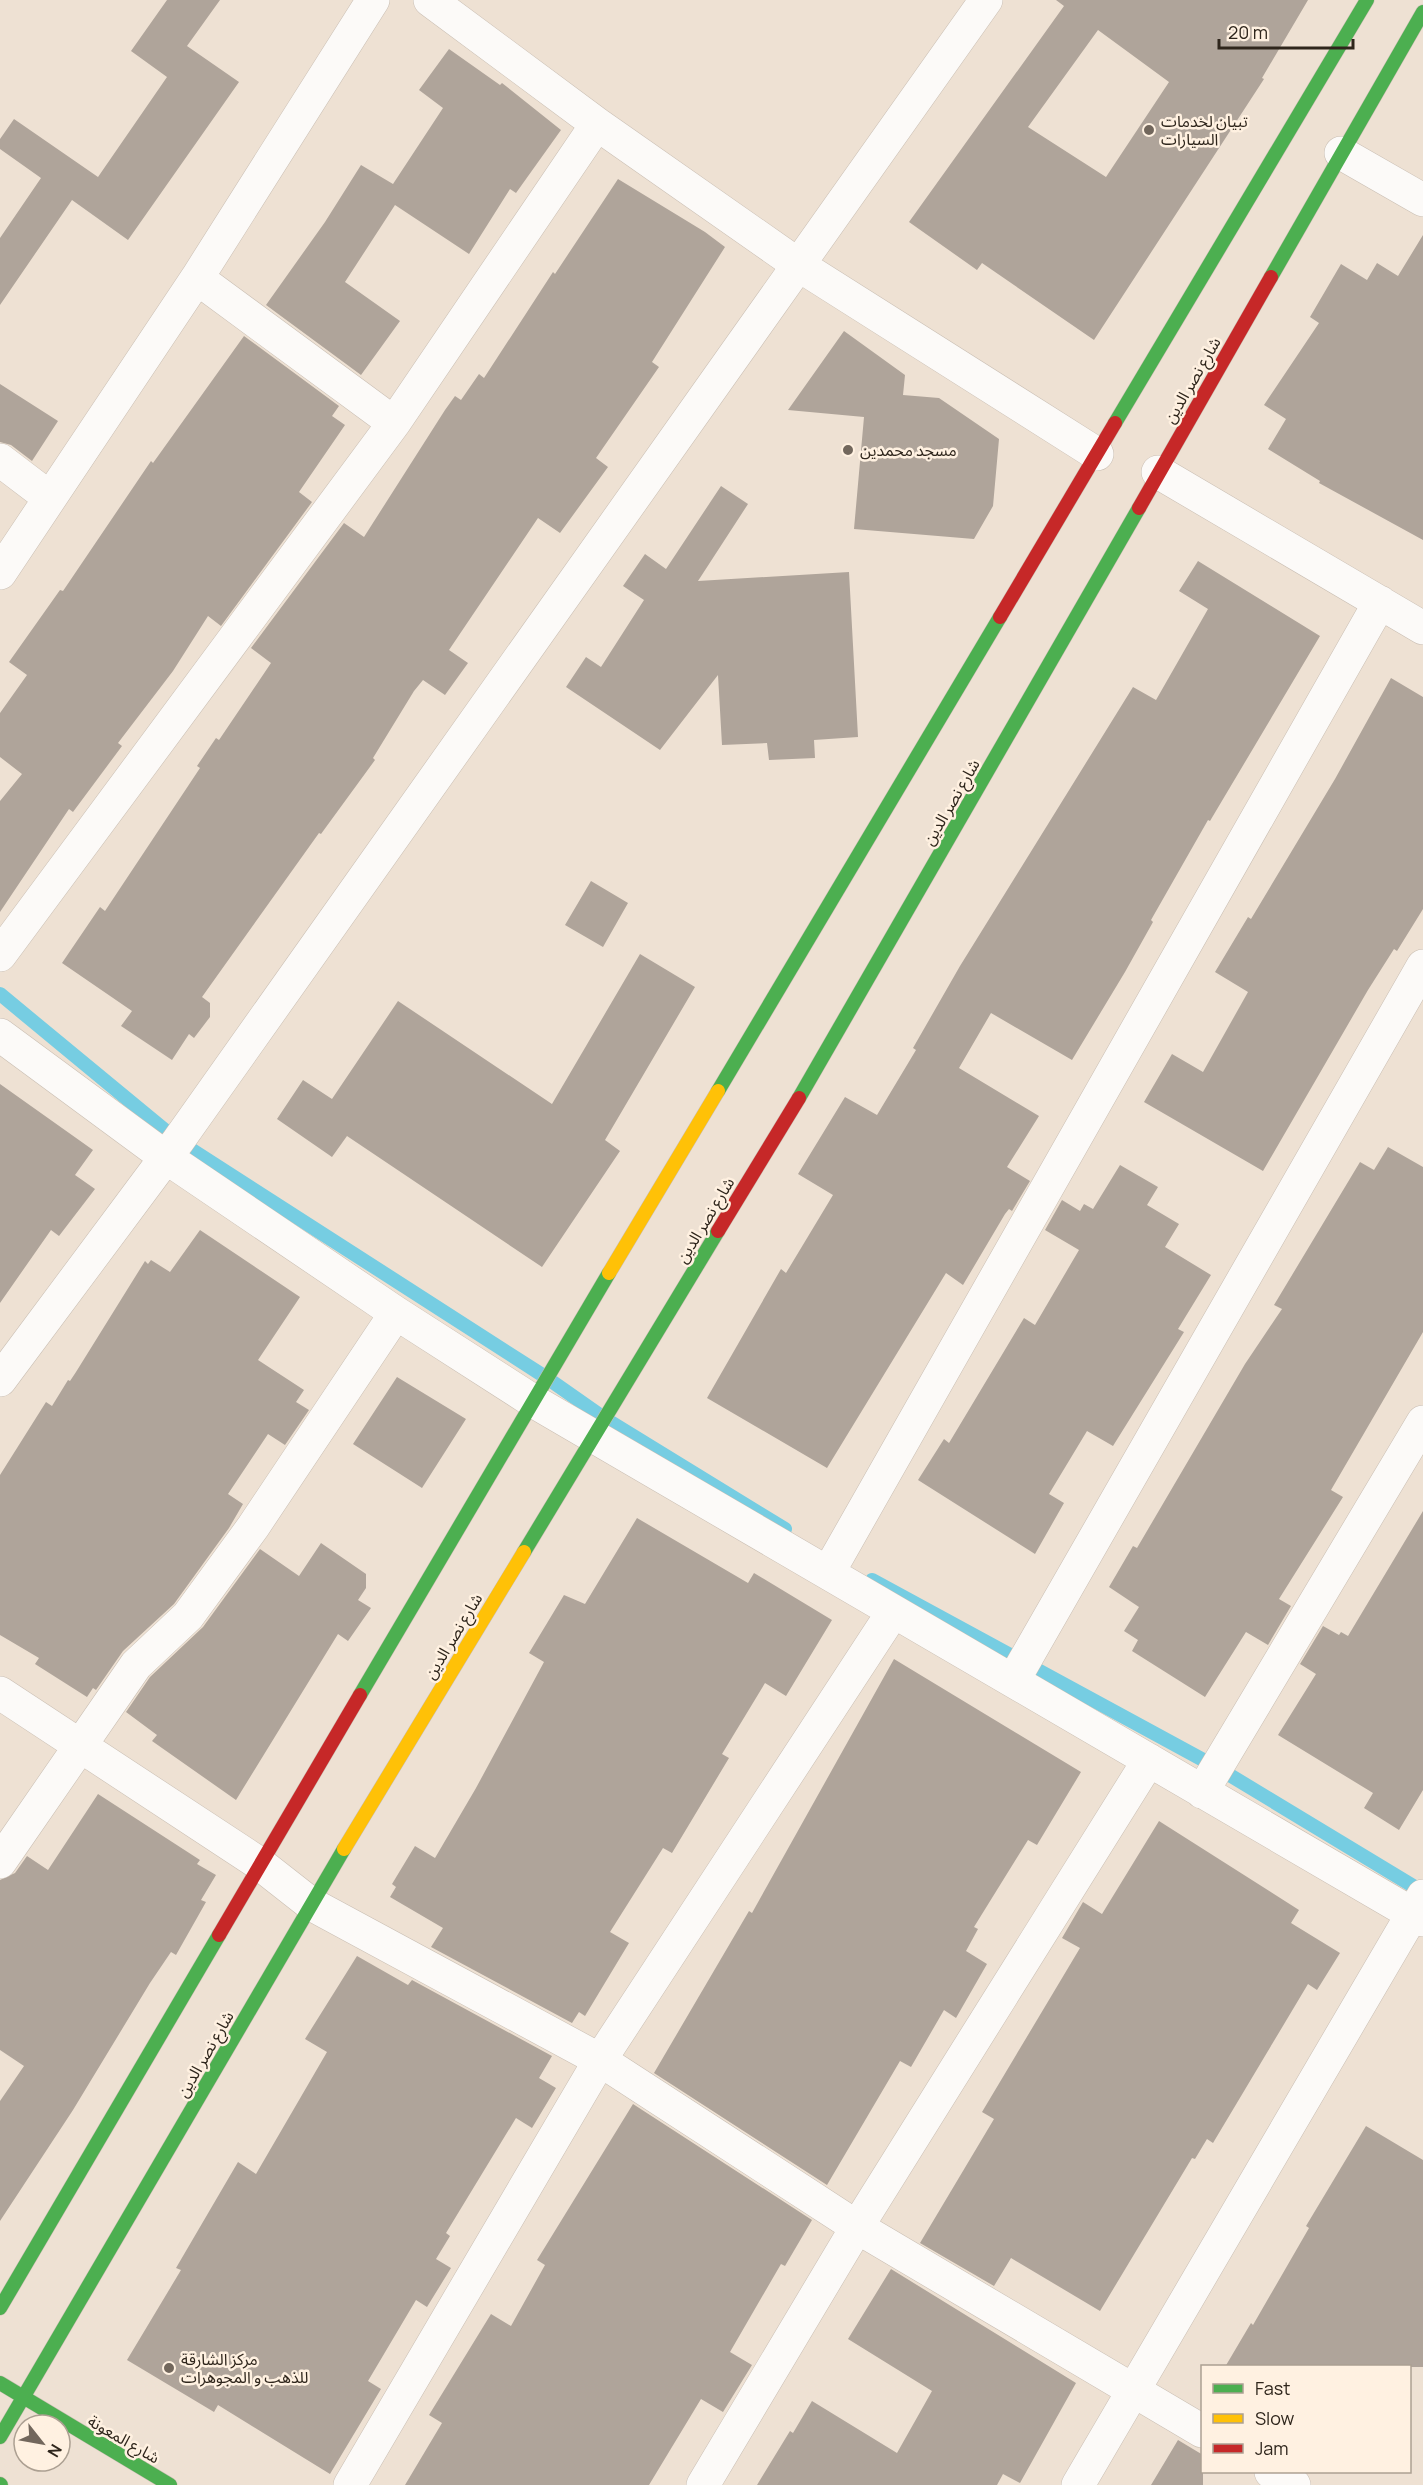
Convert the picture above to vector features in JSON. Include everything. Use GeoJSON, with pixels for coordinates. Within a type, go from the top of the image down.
{"type":"FeatureCollection","features":[{"type":"Feature","properties":{"kind":"main road"},"geometry":{"type":"LineString","coordinates":[[0,2308],[533,1401],[1367,0]]}},
{"type":"Feature","properties":{"kind":"main road","name":"شارع نصر الدين"},"geometry":{"type":"LineString","coordinates":[[0,2437],[311,1904],[592,1436],[832,1043],[1423,12]]}},
{"type":"Feature","properties":{"kind":"main road","name":"شارع المعونة"},"geometry":{"type":"LineString","coordinates":[[0,2383],[22,2399],[170,2485]]}},
{"type":"Feature","properties":{"kind":"street"},"geometry":{"type":"LineString","coordinates":[[0,573],[197,278],[373,0]]}},
{"type":"Feature","properties":{"kind":"street"},"geometry":{"type":"LineString","coordinates":[[430,0],[597,124],[796,264],[1097,454]]}},
{"type":"Feature","properties":{"kind":"street"},"geometry":{"type":"LineString","coordinates":[[0,1380],[177,1141],[796,264],[986,0]]}},
{"type":"Feature","properties":{"kind":"street"},"geometry":{"type":"LineString","coordinates":[[0,954],[394,423],[597,124]]}},
{"type":"Feature","properties":{"kind":"street"},"geometry":{"type":"LineString","coordinates":[[1341,153],[1423,200]]}},
{"type":"Feature","properties":{"kind":"street"},"geometry":{"type":"LineString","coordinates":[[197,278],[394,423]]}},
{"type":"Feature","properties":{"kind":"street"},"geometry":{"type":"LineString","coordinates":[[0,460],[50,498]]}},
{"type":"Feature","properties":{"kind":"street"},"geometry":{"type":"LineString","coordinates":[[1158,472],[1423,628]]}},
{"type":"Feature","properties":{"kind":"street"},"geometry":{"type":"LineString","coordinates":[[828,1573],[1380,602]]}},
{"type":"Feature","properties":{"kind":"street"},"geometry":{"type":"LineString","coordinates":[[1013,1681],[1423,966]]}},
{"type":"Feature","properties":{"kind":"street"},"geometry":{"type":"LineString","coordinates":[[0,1035],[164,1156],[396,1313],[533,1401],[1203,1792],[1420,1910],[1078,2485]]}},
{"type":"Feature","properties":{"kind":"street"},"geometry":{"type":"LineString","coordinates":[[0,1862],[136,1665],[188,1616],[253,1527],[396,1313]]}},
{"type":"Feature","properties":{"kind":"street"},"geometry":{"type":"LineString","coordinates":[[1203,1792],[1423,1422]]}},
{"type":"Feature","properties":{"kind":"street"},"geometry":{"type":"LineString","coordinates":[[350,2485],[600,2060],[893,1612]]}},
{"type":"Feature","properties":{"kind":"street"},"geometry":{"type":"LineString","coordinates":[[0,1693],[260,1864],[311,1904],[600,2060],[857,2227],[1201,2430]]}},
{"type":"Feature","properties":{"kind":"street"},"geometry":{"type":"LineString","coordinates":[[704,2485],[857,2227],[1149,1760]]}},
{"type":"Feature","properties":{"kind":"street"},"geometry":{"type":"LineString","coordinates":[[1273,2473],[1294,2485]]}},
{"type":"Feature","properties":{"kind":"building"},"geometry":{"type":"Polygon","coordinates":[[[167,0],[220,0],[187,46],[239,82],[128,240],[72,200],[0,305],[0,238],[41,178],[0,149],[0,139],[14,119],[98,177],[167,77],[131,51],[167,0]]]}},
{"type":"Feature","properties":{"kind":"building"},"geometry":{"type":"Polygon","coordinates":[[[1056,0],[1308,0],[1262,78],[1264,79],[1094,340],[982,263],[977,270],[909,222],[1064,6],[1056,0]],[[1098,30],[1028,127],[1106,177],[1169,82],[1098,30]]]}},
{"type":"Feature","properties":{"kind":"building"},"geometry":{"type":"Polygon","coordinates":[[[449,49],[500,85],[502,83],[561,130],[516,193],[510,189],[469,254],[395,205],[345,282],[400,321],[361,375],[266,305],[325,222],[361,165],[393,184],[443,108],[419,90],[449,49]]]}},
{"type":"Feature","properties":{"kind":"building"},"geometry":{"type":"Polygon","coordinates":[[[618,179],[705,232],[725,247],[652,362],[659,367],[596,458],[608,467],[560,533],[538,518],[449,650],[468,663],[445,695],[423,680],[414,691],[373,758],[375,760],[321,834],[319,833],[202,997],[210,1003],[210,1017],[194,1038],[189,1034],[172,1060],[121,1026],[132,1011],[62,963],[100,907],[105,911],[200,768],[197,766],[216,738],[219,740],[271,663],[251,648],[344,523],[364,537],[445,410],[455,396],[461,400],[479,374],[484,378],[553,272],[555,274],[618,179]]]}},
{"type":"Feature","properties":{"kind":"building"},"geometry":{"type":"Polygon","coordinates":[[[1423,235],[1423,540],[1319,483],[1320,481],[1268,449],[1286,419],[1264,405],[1319,323],[1310,317],[1341,264],[1367,280],[1377,263],[1398,276],[1423,235]]]}},
{"type":"Feature","properties":{"kind":"building"},"geometry":{"type":"Polygon","coordinates":[[[844,331],[905,375],[903,395],[939,398],[999,439],[993,506],[974,539],[854,529],[864,417],[788,410],[844,331]]]}},
{"type":"Feature","properties":{"kind":"building"},"geometry":{"type":"Polygon","coordinates":[[[244,336],[339,406],[332,416],[345,425],[299,492],[312,502],[221,626],[208,616],[173,671],[118,743],[122,746],[73,812],[69,809],[0,912],[0,801],[22,774],[0,757],[0,713],[27,675],[9,662],[60,590],[63,591],[151,461],[153,463],[244,336]]]}},
{"type":"Feature","properties":{"kind":"building"},"geometry":{"type":"Polygon","coordinates":[[[0,384],[58,421],[32,461],[11,445],[0,442],[0,384]]]}},
{"type":"Feature","properties":{"kind":"building"},"geometry":{"type":"Polygon","coordinates":[[[721,486],[748,504],[698,581],[849,572],[858,737],[814,740],[815,758],[769,760],[767,743],[722,745],[718,675],[660,750],[566,687],[586,657],[601,667],[644,600],[623,586],[645,554],[666,569],[721,486]]]}},
{"type":"Feature","properties":{"kind":"building"},"geometry":{"type":"Polygon","coordinates":[[[1198,561],[1320,636],[1210,821],[1208,820],[1151,920],[1153,922],[1125,972],[1072,1060],[991,1013],[959,1068],[1039,1116],[1007,1167],[1030,1181],[1012,1211],[1009,1209],[1005,1214],[963,1285],[946,1273],[827,1468],[707,1398],[781,1269],[786,1273],[833,1195],[798,1174],[845,1097],[877,1115],[916,1050],[913,1048],[960,966],[1133,687],[1156,700],[1208,609],[1179,591],[1198,561]]]}},
{"type":"Feature","properties":{"kind":"building"},"geometry":{"type":"Polygon","coordinates":[[[1391,678],[1423,697],[1423,909],[1397,951],[1394,949],[1368,990],[1263,1171],[1144,1102],[1172,1054],[1203,1072],[1248,992],[1215,972],[1248,917],[1251,919],[1335,779],[1391,678]]]}},
{"type":"Feature","properties":{"kind":"building"},"geometry":{"type":"Polygon","coordinates":[[[591,881],[628,903],[603,947],[565,925],[591,881]]]}},
{"type":"Feature","properties":{"kind":"building"},"geometry":{"type":"Polygon","coordinates":[[[640,954],[695,987],[605,1140],[620,1151],[542,1267],[347,1136],[332,1157],[277,1119],[303,1080],[332,1099],[398,1001],[552,1104],[640,954]]]}},
{"type":"Feature","properties":{"kind":"building"},"geometry":{"type":"Polygon","coordinates":[[[0,1084],[93,1150],[75,1175],[95,1189],[59,1236],[51,1230],[0,1303],[0,1084]]]}},
{"type":"Feature","properties":{"kind":"building"},"geometry":{"type":"Polygon","coordinates":[[[1388,1147],[1423,1167],[1423,1332],[1331,1490],[1343,1497],[1279,1599],[1291,1606],[1268,1645],[1246,1632],[1205,1697],[1132,1651],[1138,1640],[1124,1631],[1139,1607],[1109,1587],[1133,1546],[1137,1548],[1245,1364],[1282,1309],[1274,1305],[1360,1162],[1374,1170],[1388,1147]]]}},
{"type":"Feature","properties":{"kind":"building"},"geometry":{"type":"Polygon","coordinates":[[[1120,1165],[1158,1187],[1147,1205],[1179,1224],[1165,1247],[1211,1275],[1178,1329],[1184,1332],[1113,1446],[1087,1431],[1049,1494],[1064,1503],[1035,1554],[918,1480],[944,1439],[949,1443],[1024,1318],[1035,1325],[1079,1250],[1045,1230],[1062,1200],[1080,1211],[1084,1204],[1093,1209],[1120,1165]]]}},
{"type":"Feature","properties":{"kind":"building"},"geometry":{"type":"Polygon","coordinates":[[[200,1230],[300,1297],[258,1360],[304,1390],[296,1402],[309,1410],[285,1445],[268,1434],[228,1494],[243,1504],[229,1528],[174,1604],[123,1651],[96,1690],[93,1688],[87,1697],[35,1664],[39,1658],[0,1635],[0,1475],[46,1402],[52,1406],[68,1380],[70,1381],[145,1261],[148,1264],[151,1260],[170,1272],[200,1230]]]}},
{"type":"Feature","properties":{"kind":"building"},"geometry":{"type":"Polygon","coordinates":[[[397,1377],[466,1419],[422,1488],[353,1444],[397,1377]]]}},
{"type":"Feature","properties":{"kind":"building"},"geometry":{"type":"Polygon","coordinates":[[[1423,1511],[1423,1790],[1399,1830],[1364,1808],[1373,1793],[1278,1735],[1316,1674],[1300,1664],[1323,1626],[1339,1635],[1341,1632],[1348,1636],[1423,1511]]]}},
{"type":"Feature","properties":{"kind":"building"},"geometry":{"type":"Polygon","coordinates":[[[637,1518],[748,1583],[754,1573],[832,1620],[786,1696],[765,1683],[722,1754],[729,1758],[672,1853],[663,1848],[610,1932],[629,1943],[585,2016],[579,2012],[572,2023],[431,1947],[443,1928],[390,1897],[396,1887],[392,1884],[415,1846],[435,1858],[476,1788],[544,1662],[529,1653],[564,1595],[585,1604],[637,1518]]]}},
{"type":"Feature","properties":{"kind":"building"},"geometry":{"type":"Polygon","coordinates":[[[321,1543],[366,1574],[366,1588],[358,1600],[371,1608],[348,1641],[338,1634],[236,1800],[152,1741],[157,1735],[126,1712],[150,1677],[203,1627],[260,1549],[299,1576],[321,1543]]]}},
{"type":"Feature","properties":{"kind":"building"},"geometry":{"type":"Polygon","coordinates":[[[894,1659],[1081,1772],[1037,1845],[1028,1840],[974,1927],[978,1929],[966,1951],[987,1964],[956,2018],[944,2010],[911,2067],[900,2061],[827,2185],[654,2073],[749,1911],[752,1913],[894,1659]]]}},
{"type":"Feature","properties":{"kind":"building"},"geometry":{"type":"Polygon","coordinates":[[[98,1794],[200,1860],[197,1864],[216,1875],[201,1900],[206,1902],[176,1955],[171,1952],[150,1983],[73,2110],[0,2221],[0,2101],[24,2066],[0,2050],[0,1880],[15,1873],[27,1856],[48,1870],[98,1794]]]}},
{"type":"Feature","properties":{"kind":"building"},"geometry":{"type":"Polygon","coordinates":[[[1159,1821],[1299,1910],[1291,1923],[1340,1953],[1317,1990],[1308,1984],[1213,2143],[1207,2139],[1195,2159],[1192,2158],[1100,2311],[1011,2258],[994,2286],[920,2243],[994,2119],[982,2112],[1080,1948],[1062,1938],[1083,1902],[1102,1914],[1159,1821]]]}},
{"type":"Feature","properties":{"kind":"building"},"geometry":{"type":"Polygon","coordinates":[[[357,1956],[408,1985],[412,1980],[552,2056],[539,2078],[556,2088],[532,2128],[516,2118],[446,2233],[450,2236],[436,2259],[451,2268],[427,2307],[416,2300],[368,2381],[381,2389],[330,2474],[218,2405],[214,2412],[127,2360],[181,2270],[176,2268],[238,2162],[256,2174],[327,2052],[305,2039],[357,1956]]]}},
{"type":"Feature","properties":{"kind":"building"},"geometry":{"type":"Polygon","coordinates":[[[633,2104],[812,2220],[785,2266],[781,2264],[730,2352],[752,2365],[723,2412],[701,2399],[649,2485],[405,2485],[442,2423],[429,2415],[491,2314],[511,2326],[545,2265],[537,2260],[633,2104]]]}},
{"type":"Feature","properties":{"kind":"building"},"geometry":{"type":"Polygon","coordinates":[[[1366,2126],[1423,2160],[1423,2367],[1411,2367],[1411,2365],[1226,2365],[1251,2323],[1253,2325],[1309,2228],[1306,2226],[1366,2126]]]}},
{"type":"Feature","properties":{"kind":"building"},"geometry":{"type":"Polygon","coordinates":[[[891,2269],[1076,2383],[1020,2483],[1003,2474],[997,2485],[757,2485],[790,2431],[793,2433],[812,2401],[897,2453],[932,2391],[848,2339],[891,2269]]]}},
{"type":"Feature","properties":{"kind":"building"},"geometry":{"type":"Polygon","coordinates":[[[1178,2440],[1201,2454],[1203,2485],[1151,2485],[1178,2440]]]}},
{"type":"Feature","properties":{"kind":"waterway"},"geometry":{"type":"LineString","coordinates":[[0,994],[178,1141],[547,1378],[604,1418],[785,1529]]}},
{"type":"Feature","properties":{"kind":"waterway"},"geometry":{"type":"LineString","coordinates":[[872,1580],[1218,1768],[1423,1892]]}},
{"type":"Feature","properties":{"kind":"traffic: fast"},"geometry":{"type":"LineString","coordinates":[[1115,423],[1367,0]]}},
{"type":"Feature","properties":{"kind":"traffic: fast"},"geometry":{"type":"LineString","coordinates":[[1271,277],[1423,12]]}},
{"type":"Feature","properties":{"kind":"traffic: fast"},"geometry":{"type":"LineString","coordinates":[[799,1098],[1139,508]]}},
{"type":"Feature","properties":{"kind":"traffic: fast"},"geometry":{"type":"LineString","coordinates":[[718,1091],[1000,617]]}},
{"type":"Feature","properties":{"kind":"traffic: fast"},"geometry":{"type":"LineString","coordinates":[[524,1552],[718,1231]]}},
{"type":"Feature","properties":{"kind":"traffic: fast"},"geometry":{"type":"LineString","coordinates":[[360,1695],[609,1273]]}},
{"type":"Feature","properties":{"kind":"traffic: fast"},"geometry":{"type":"LineString","coordinates":[[0,2437],[344,1849]]}},
{"type":"Feature","properties":{"kind":"traffic: fast"},"geometry":{"type":"LineString","coordinates":[[0,2308],[219,1935]]}},
{"type":"Feature","properties":{"kind":"traffic: fast"},"geometry":{"type":"LineString","coordinates":[[0,2383],[170,2485]]}},
{"type":"Feature","properties":{"kind":"traffic: slow"},"geometry":{"type":"LineString","coordinates":[[609,1273],[718,1091]]}},
{"type":"Feature","properties":{"kind":"traffic: slow"},"geometry":{"type":"LineString","coordinates":[[344,1849],[524,1552]]}},
{"type":"Feature","properties":{"kind":"traffic: jam"},"geometry":{"type":"LineString","coordinates":[[1139,508],[1271,277]]}},
{"type":"Feature","properties":{"kind":"traffic: jam"},"geometry":{"type":"LineString","coordinates":[[1000,617],[1115,423]]}},
{"type":"Feature","properties":{"kind":"traffic: jam"},"geometry":{"type":"LineString","coordinates":[[718,1231],[799,1098]]}},
{"type":"Feature","properties":{"kind":"traffic: jam"},"geometry":{"type":"LineString","coordinates":[[219,1935],[360,1695]]}},
{"type":"Feature","properties":{"kind":"place","name":"تبيان لخدمات السيارات"},"geometry":{"type":"Point","coordinates":[1149,130]}},
{"type":"Feature","properties":{"kind":"place","name":"مسجد محمدين"},"geometry":{"type":"Point","coordinates":[848,450]}},
{"type":"Feature","properties":{"kind":"place","name":"مركز الشارقة للذهب و المجوهرات"},"geometry":{"type":"Point","coordinates":[169,2368]}}]}
